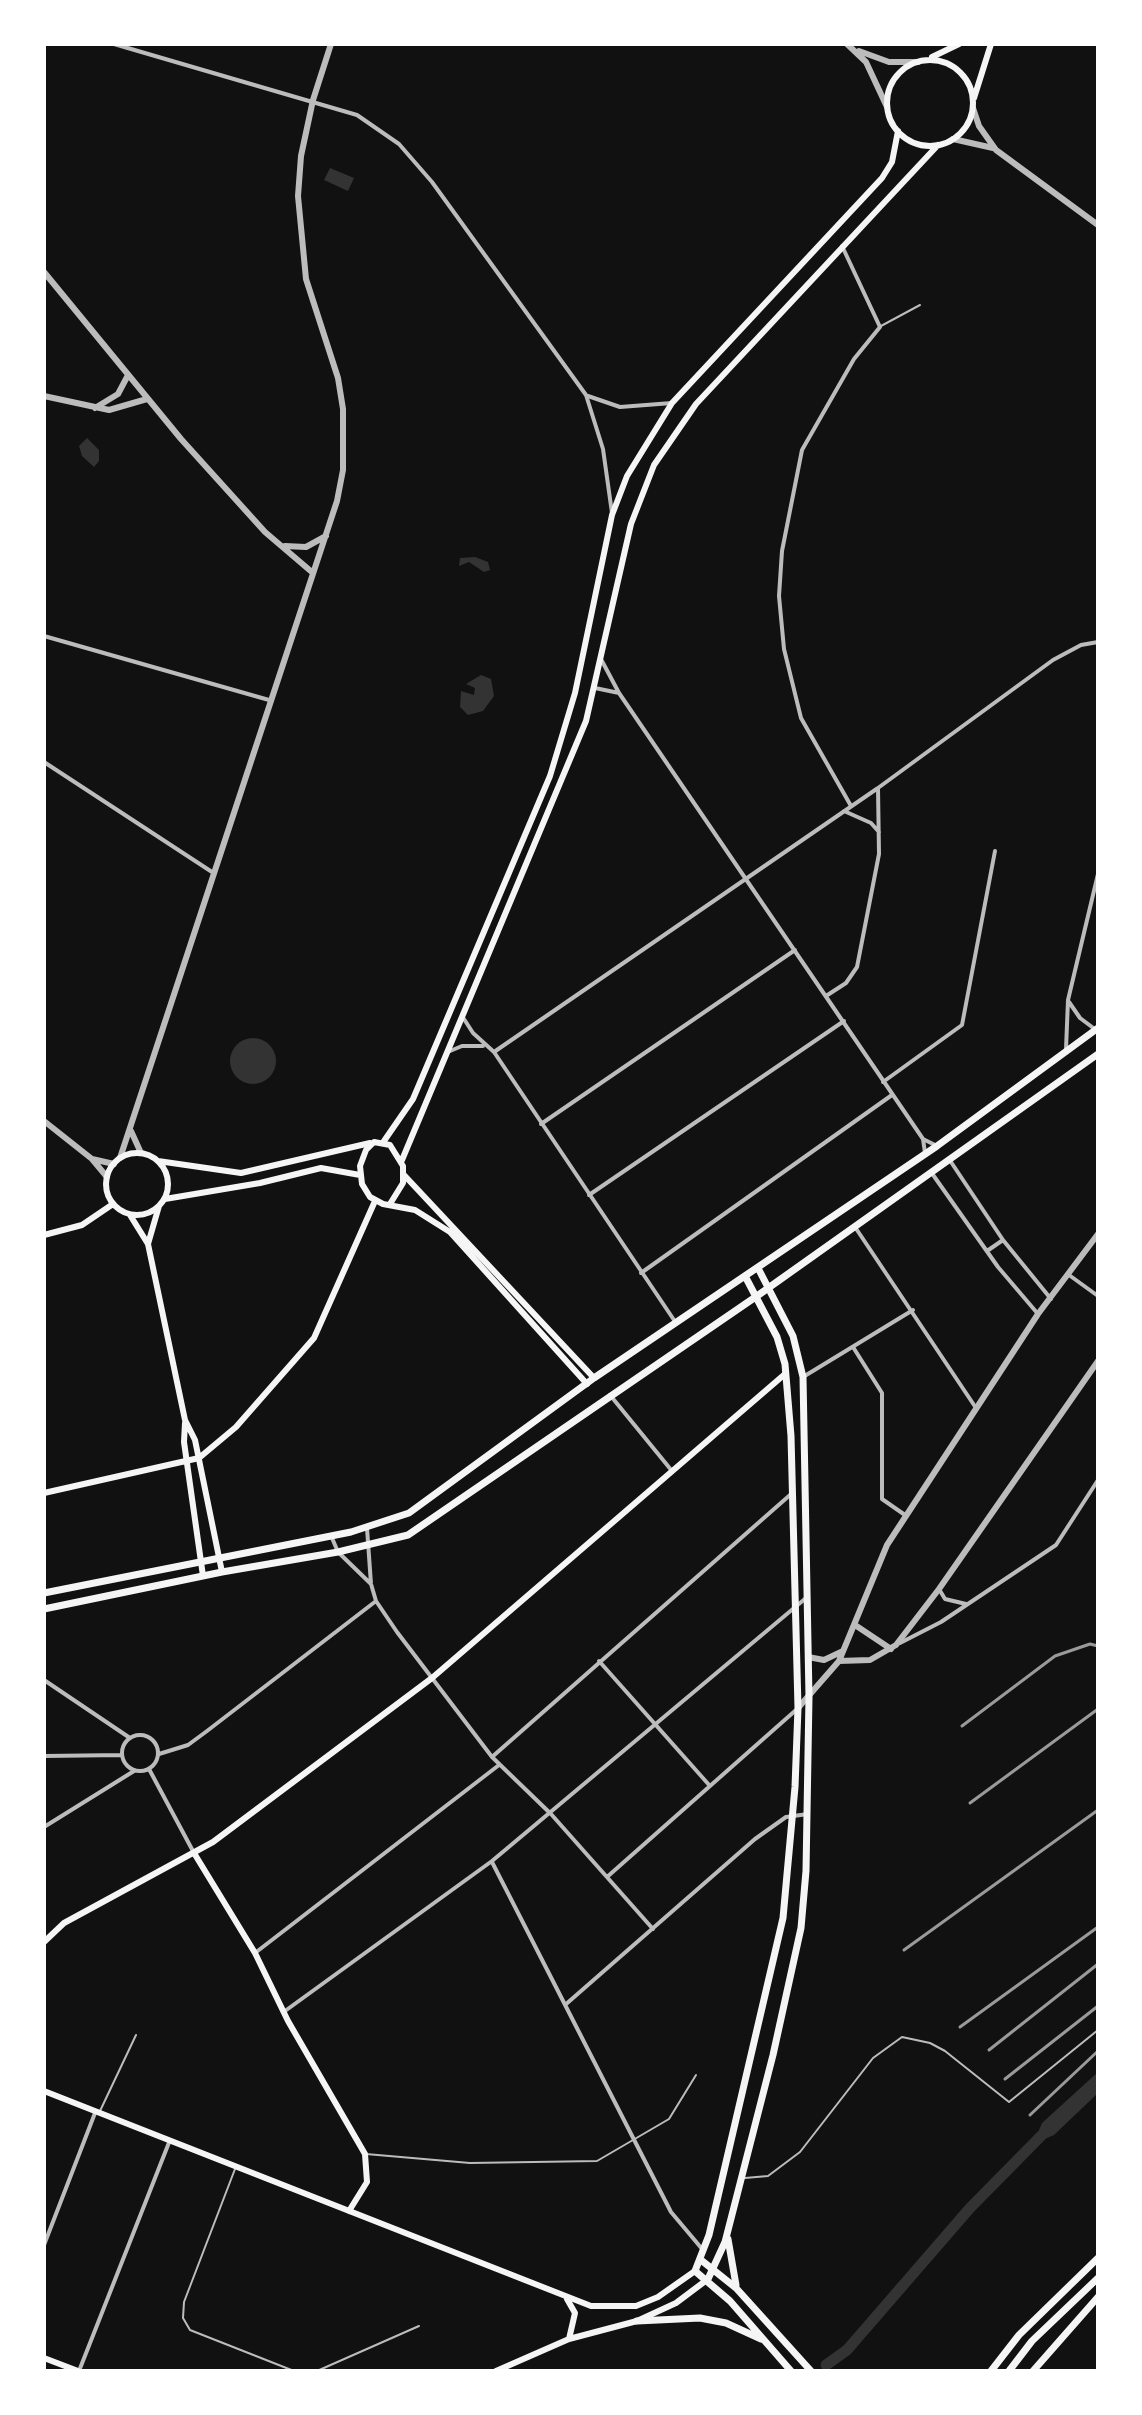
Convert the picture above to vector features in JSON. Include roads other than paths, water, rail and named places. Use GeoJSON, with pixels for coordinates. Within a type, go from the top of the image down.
{"type":"FeatureCollection","features":[{"type":"Feature","properties":{"kind":"main road"},"geometry":{"type":"LineString","coordinates":[[938,145],[913,142],[898,131],[887,107],[889,90],[897,76],[959,44]]}},
{"type":"Feature","properties":{"kind":"main road"},"geometry":{"type":"LineString","coordinates":[[973,98],[991,44]]}},
{"type":"Feature","properties":{"kind":"main road"},"geometry":{"type":"LineString","coordinates":[[390,1204],[398,1195],[404,1175],[402,1160],[464,1019],[586,721],[631,524],[659,456],[696,404],[842,246],[938,145],[953,139],[967,125],[973,108],[968,82],[957,69],[942,61],[921,61]]}},
{"type":"Feature","properties":{"kind":"main road"},"geometry":{"type":"LineString","coordinates":[[222,1572],[199,1458],[185,1420],[148,1244],[130,1215],[113,1204],[106,1190],[107,1177],[117,1161],[141,1153],[158,1161],[241,1173],[384,1141],[413,1099],[548,784],[575,693],[612,515],[639,454],[672,403],[876,186],[892,162],[898,131]]}},
{"type":"Feature","properties":{"kind":"main road"},"geometry":{"type":"LineString","coordinates":[[44,1593],[367,1528],[409,1513],[590,1381],[937,1146],[1097,1029]]}},
{"type":"Feature","properties":{"kind":"main road"},"geometry":{"type":"LineString","coordinates":[[44,1609],[394,1541],[421,1528],[610,1394],[757,1296],[1098,1054]]}},
{"type":"Feature","properties":{"kind":"main road"},"geometry":{"type":"LineString","coordinates":[[384,1141],[402,1160]]}},
{"type":"Feature","properties":{"kind":"main road"},"geometry":{"type":"LineString","coordinates":[[371,1143],[363,1158],[360,1175],[375,1201],[415,1210],[450,1232],[590,1381]]}},
{"type":"Feature","properties":{"kind":"main road"},"geometry":{"type":"LineString","coordinates":[[130,1215],[146,1214],[165,1199],[168,1183],[158,1161]]}},
{"type":"Feature","properties":{"kind":"main road"},"geometry":{"type":"LineString","coordinates":[[165,1199],[260,1183],[321,1168],[360,1175]]}},
{"type":"Feature","properties":{"kind":"main road"},"geometry":{"type":"LineString","coordinates":[[404,1175],[590,1381]]}},
{"type":"Feature","properties":{"kind":"main road"},"geometry":{"type":"LineString","coordinates":[[44,1493],[199,1458],[219,1442],[314,1338],[375,1201]]}},
{"type":"Feature","properties":{"kind":"main road"},"geometry":{"type":"LineString","coordinates":[[44,1235],[82,1225],[113,1204]]}},
{"type":"Feature","properties":{"kind":"main road"},"geometry":{"type":"LineString","coordinates":[[148,1244],[159,1206]]}},
{"type":"Feature","properties":{"kind":"main road"},"geometry":{"type":"LineString","coordinates":[[496,2371],[569,2339],[637,2321],[676,2303],[708,2279],[728,2232],[773,2055],[804,1903],[808,1814],[803,1377],[793,1336],[758,1268]]}},
{"type":"Feature","properties":{"kind":"main road"},"geometry":{"type":"LineString","coordinates":[[44,2091],[237,2164],[591,2306],[636,2306],[658,2297],[695,2271],[703,2256],[778,1939],[793,1814],[798,1708],[785,1374],[777,1337],[745,1276]]}},
{"type":"Feature","properties":{"kind":"main road"},"geometry":{"type":"LineString","coordinates":[[44,1942],[64,1923],[194,1853],[432,1678],[785,1374]]}},
{"type":"Feature","properties":{"kind":"main road"},"geometry":{"type":"LineString","coordinates":[[185,1420],[187,1461],[203,1576]]}},
{"type":"Feature","properties":{"kind":"main road"},"geometry":{"type":"LineString","coordinates":[[194,1853],[255,1953],[283,2012],[365,2154],[367,2182],[349,2211]]}},
{"type":"Feature","properties":{"kind":"main road"},"geometry":{"type":"LineString","coordinates":[[778,1939],[798,1944]]}},
{"type":"Feature","properties":{"kind":"main road"},"geometry":{"type":"LineString","coordinates":[[752,2053],[773,2055]]}},
{"type":"Feature","properties":{"kind":"main road"},"geometry":{"type":"LineString","coordinates":[[728,2232],[736,2288]]}},
{"type":"Feature","properties":{"kind":"main road"},"geometry":{"type":"LineString","coordinates":[[703,2256],[811,2371]]}},
{"type":"Feature","properties":{"kind":"main road"},"geometry":{"type":"LineString","coordinates":[[991,2371],[1019,2335],[1098,2258]]}},
{"type":"Feature","properties":{"kind":"main road"},"geometry":{"type":"LineString","coordinates":[[695,2271],[708,2279],[791,2371]]}},
{"type":"Feature","properties":{"kind":"main road"},"geometry":{"type":"LineString","coordinates":[[1009,2371],[1032,2341],[1098,2278]]}},
{"type":"Feature","properties":{"kind":"main road"},"geometry":{"type":"LineString","coordinates":[[562,2294],[573,2304],[575,2313],[569,2339]]}},
{"type":"Feature","properties":{"kind":"main road"},"geometry":{"type":"LineString","coordinates":[[1033,2371],[1098,2297]]}},
{"type":"Feature","properties":{"kind":"main road"},"geometry":{"type":"LineString","coordinates":[[637,2321],[700,2318],[726,2323],[763,2340]]}},
{"type":"Feature","properties":{"kind":"main road"},"geometry":{"type":"LineString","coordinates":[[44,2358],[78,2371]]}},
{"type":"Feature","properties":{"kind":"street"},"geometry":{"type":"LineString","coordinates":[[114,44],[313,100],[368,120],[416,162],[586,395],[603,449],[612,515]]}},
{"type":"Feature","properties":{"kind":"street"},"geometry":{"type":"LineString","coordinates":[[92,1159],[117,1161],[131,1131],[212,872],[326,536],[343,470],[343,409],[338,378],[306,279],[300,240],[301,156],[313,100],[331,44]]}},
{"type":"Feature","properties":{"kind":"street"},"geometry":{"type":"LineString","coordinates":[[847,44],[872,71],[887,107]]}},
{"type":"Feature","properties":{"kind":"street"},"geometry":{"type":"LineString","coordinates":[[855,50],[889,62],[921,61]]}},
{"type":"Feature","properties":{"kind":"street"},"geometry":{"type":"LineString","coordinates":[[973,108],[979,126],[996,150],[1098,225]]}},
{"type":"Feature","properties":{"kind":"street"},"geometry":{"type":"LineString","coordinates":[[953,139],[996,150]]}},
{"type":"Feature","properties":{"kind":"street"},"geometry":{"type":"LineString","coordinates":[[842,246],[880,327],[854,359],[802,450],[780,573],[781,623],[795,700],[812,741],[851,806]]}},
{"type":"Feature","properties":{"kind":"street"},"geometry":{"type":"LineString","coordinates":[[44,272],[127,377],[265,532],[313,573]]}},
{"type":"Feature","properties":{"kind":"street"},"geometry":{"type":"LineString","coordinates":[[95,408],[118,394],[127,377]]}},
{"type":"Feature","properties":{"kind":"street"},"geometry":{"type":"LineString","coordinates":[[586,395],[620,407],[672,403]]}},
{"type":"Feature","properties":{"kind":"street"},"geometry":{"type":"LineString","coordinates":[[44,396],[95,408],[117,409],[147,399]]}},
{"type":"Feature","properties":{"kind":"street"},"geometry":{"type":"LineString","coordinates":[[281,545],[306,547],[326,536]]}},
{"type":"Feature","properties":{"kind":"street"},"geometry":{"type":"LineString","coordinates":[[44,636],[269,700]]}},
{"type":"Feature","properties":{"kind":"street"},"geometry":{"type":"LineString","coordinates":[[494,1052],[745,876],[878,788],[1061,655],[1081,645],[1098,642]]}},
{"type":"Feature","properties":{"kind":"street"},"geometry":{"type":"LineString","coordinates":[[602,661],[619,693],[923,1139],[925,1153]]}},
{"type":"Feature","properties":{"kind":"street"},"geometry":{"type":"LineString","coordinates":[[595,688],[619,693]]}},
{"type":"Feature","properties":{"kind":"street"},"geometry":{"type":"LineString","coordinates":[[44,762],[212,872]]}},
{"type":"Feature","properties":{"kind":"street"},"geometry":{"type":"LineString","coordinates":[[826,996],[846,983],[857,967],[879,854],[878,788]]}},
{"type":"Feature","properties":{"kind":"street"},"geometry":{"type":"LineString","coordinates":[[843,811],[871,823],[879,832]]}},
{"type":"Feature","properties":{"kind":"street"},"geometry":{"type":"LineString","coordinates":[[883,1082],[962,1025],[995,851]]}},
{"type":"Feature","properties":{"kind":"street"},"geometry":{"type":"LineString","coordinates":[[1066,1051],[1068,1000],[1098,874]]}},
{"type":"Feature","properties":{"kind":"street"},"geometry":{"type":"LineString","coordinates":[[541,1124],[795,950]]}},
{"type":"Feature","properties":{"kind":"street"},"geometry":{"type":"LineString","coordinates":[[1068,1000],[1080,1018],[1097,1029]]}},
{"type":"Feature","properties":{"kind":"street"},"geometry":{"type":"LineString","coordinates":[[464,1019],[494,1052],[676,1323]]}},
{"type":"Feature","properties":{"kind":"street"},"geometry":{"type":"LineString","coordinates":[[589,1195],[844,1021]]}},
{"type":"Feature","properties":{"kind":"street"},"geometry":{"type":"LineString","coordinates":[[450,1051],[462,1046],[486,1046]]}},
{"type":"Feature","properties":{"kind":"street"},"geometry":{"type":"LineString","coordinates":[[641,1273],[892,1095]]}},
{"type":"Feature","properties":{"kind":"street"},"geometry":{"type":"LineString","coordinates":[[44,1121],[92,1159],[107,1177]]}},
{"type":"Feature","properties":{"kind":"street"},"geometry":{"type":"LineString","coordinates":[[131,1131],[141,1153]]}},
{"type":"Feature","properties":{"kind":"street"},"geometry":{"type":"LineString","coordinates":[[923,1139],[937,1146]]}},
{"type":"Feature","properties":{"kind":"street"},"geometry":{"type":"LineString","coordinates":[[949,1159],[1003,1240],[1051,1299]]}},
{"type":"Feature","properties":{"kind":"street"},"geometry":{"type":"LineString","coordinates":[[931,1172],[987,1251],[1038,1314]]}},
{"type":"Feature","properties":{"kind":"street"},"geometry":{"type":"LineString","coordinates":[[855,1227],[976,1408]]}},
{"type":"Feature","properties":{"kind":"street"},"geometry":{"type":"LineString","coordinates":[[607,1877],[798,1708],[839,1661],[878,1562],[906,1515],[1038,1314],[1098,1234]]}},
{"type":"Feature","properties":{"kind":"street"},"geometry":{"type":"LineString","coordinates":[[987,1251],[1003,1240]]}},
{"type":"Feature","properties":{"kind":"street"},"geometry":{"type":"LineString","coordinates":[[1069,1275],[1098,1296]]}},
{"type":"Feature","properties":{"kind":"street"},"geometry":{"type":"LineString","coordinates":[[803,1377],[913,1310]]}},
{"type":"Feature","properties":{"kind":"street"},"geometry":{"type":"LineString","coordinates":[[853,1347],[882,1393],[882,1499],[906,1515]]}},
{"type":"Feature","properties":{"kind":"street"},"geometry":{"type":"LineString","coordinates":[[894,1647],[939,1589],[1098,1361]]}},
{"type":"Feature","properties":{"kind":"street"},"geometry":{"type":"LineString","coordinates":[[610,1394],[672,1471]]}},
{"type":"Feature","properties":{"kind":"street"},"geometry":{"type":"LineString","coordinates":[[839,1661],[870,1660],[966,1604],[1056,1545],[1098,1480]]}},
{"type":"Feature","properties":{"kind":"street"},"geometry":{"type":"LineString","coordinates":[[492,1757],[792,1494]]}},
{"type":"Feature","properties":{"kind":"street"},"geometry":{"type":"LineString","coordinates":[[367,1528],[371,1545],[371,1584],[376,1601],[492,1757],[551,1814],[653,1929]]}},
{"type":"Feature","properties":{"kind":"street"},"geometry":{"type":"LineString","coordinates":[[332,1535],[338,1552],[371,1584]]}},
{"type":"Feature","properties":{"kind":"street"},"geometry":{"type":"LineString","coordinates":[[939,1589],[945,1599],[966,1604]]}},
{"type":"Feature","properties":{"kind":"street"},"geometry":{"type":"LineString","coordinates":[[283,2012],[492,1861],[806,1598]]}},
{"type":"Feature","properties":{"kind":"street"},"geometry":{"type":"LineString","coordinates":[[44,1827],[134,1771],[149,1769],[159,1754],[188,1745],[376,1601]]}},
{"type":"Feature","properties":{"kind":"street"},"geometry":{"type":"LineString","coordinates":[[855,1625],[894,1647]]}},
{"type":"Feature","properties":{"kind":"street"},"geometry":{"type":"LineString","coordinates":[[808,1657],[824,1660],[844,1648]]}},
{"type":"Feature","properties":{"kind":"street"},"geometry":{"type":"LineString","coordinates":[[599,1661],[710,1786]]}},
{"type":"Feature","properties":{"kind":"street"},"geometry":{"type":"LineString","coordinates":[[44,1680],[130,1738],[142,1735],[152,1739],[159,1754]]}},
{"type":"Feature","properties":{"kind":"street"},"geometry":{"type":"LineString","coordinates":[[122,1755],[130,1738]]}},
{"type":"Feature","properties":{"kind":"street"},"geometry":{"type":"LineString","coordinates":[[44,1756],[122,1755]]}},
{"type":"Feature","properties":{"kind":"street"},"geometry":{"type":"LineString","coordinates":[[122,1755],[134,1771]]}},
{"type":"Feature","properties":{"kind":"street"},"geometry":{"type":"LineString","coordinates":[[255,1953],[499,1765]]}},
{"type":"Feature","properties":{"kind":"street"},"geometry":{"type":"LineString","coordinates":[[149,1769],[194,1853]]}},
{"type":"Feature","properties":{"kind":"street"},"geometry":{"type":"LineString","coordinates":[[565,2005],[755,1839],[793,1814],[808,1814]]}},
{"type":"Feature","properties":{"kind":"street"},"geometry":{"type":"LineString","coordinates":[[492,1861],[671,2212],[703,2256]]}},
{"type":"Feature","properties":{"kind":"street"},"geometry":{"type":"LineString","coordinates":[[44,2245],[98,2112]]}},
{"type":"Feature","properties":{"kind":"street"},"geometry":{"type":"LineString","coordinates":[[78,2371],[170,2140]]}},
{"type":"Feature","properties":{"kind":"lane"},"geometry":{"type":"LineString","coordinates":[[880,327],[920,305]]}},
{"type":"Feature","properties":{"kind":"lane"},"geometry":{"type":"LineString","coordinates":[[740,2178],[755,2180],[768,2176],[800,2152],[873,2058],[902,2037],[930,2043],[945,2051],[1009,2102],[1098,2030]]}},
{"type":"Feature","properties":{"kind":"lane"},"geometry":{"type":"LineString","coordinates":[[98,2112],[136,2035]]}},
{"type":"Feature","properties":{"kind":"lane"},"geometry":{"type":"LineString","coordinates":[[365,2154],[470,2163],[586,2164],[636,2142],[669,2119],[696,2075]]}},
{"type":"Feature","properties":{"kind":"lane"},"geometry":{"type":"LineString","coordinates":[[237,2164],[184,2302],[183,2318],[190,2330],[294,2371]]}},
{"type":"Feature","properties":{"kind":"lane"},"geometry":{"type":"LineString","coordinates":[[317,2371],[419,2326]]}},
{"type":"Feature","properties":{"kind":"waterway"},"geometry":{"type":"LineString","coordinates":[[826,2365],[847,2350],[970,2208],[1041,2136]]}},
{"type":"Feature","properties":{"kind":"railway"},"geometry":{"type":"LineString","coordinates":[[962,1726],[1055,1656],[1090,1644],[1098,1646]]}},
{"type":"Feature","properties":{"kind":"railway"},"geometry":{"type":"LineString","coordinates":[[970,1803],[1098,1709]]}},
{"type":"Feature","properties":{"kind":"railway"},"geometry":{"type":"LineString","coordinates":[[904,1950],[1098,1810]]}},
{"type":"Feature","properties":{"kind":"railway"},"geometry":{"type":"LineString","coordinates":[[960,2027],[1098,1927]]}},
{"type":"Feature","properties":{"kind":"railway"},"geometry":{"type":"LineString","coordinates":[[989,2050],[1098,1964]]}},
{"type":"Feature","properties":{"kind":"railway"},"geometry":{"type":"LineString","coordinates":[[1005,2079],[1098,2006]]}},
{"type":"Feature","properties":{"kind":"railway"},"geometry":{"type":"LineString","coordinates":[[1030,2115],[1098,2051]]}}]}
